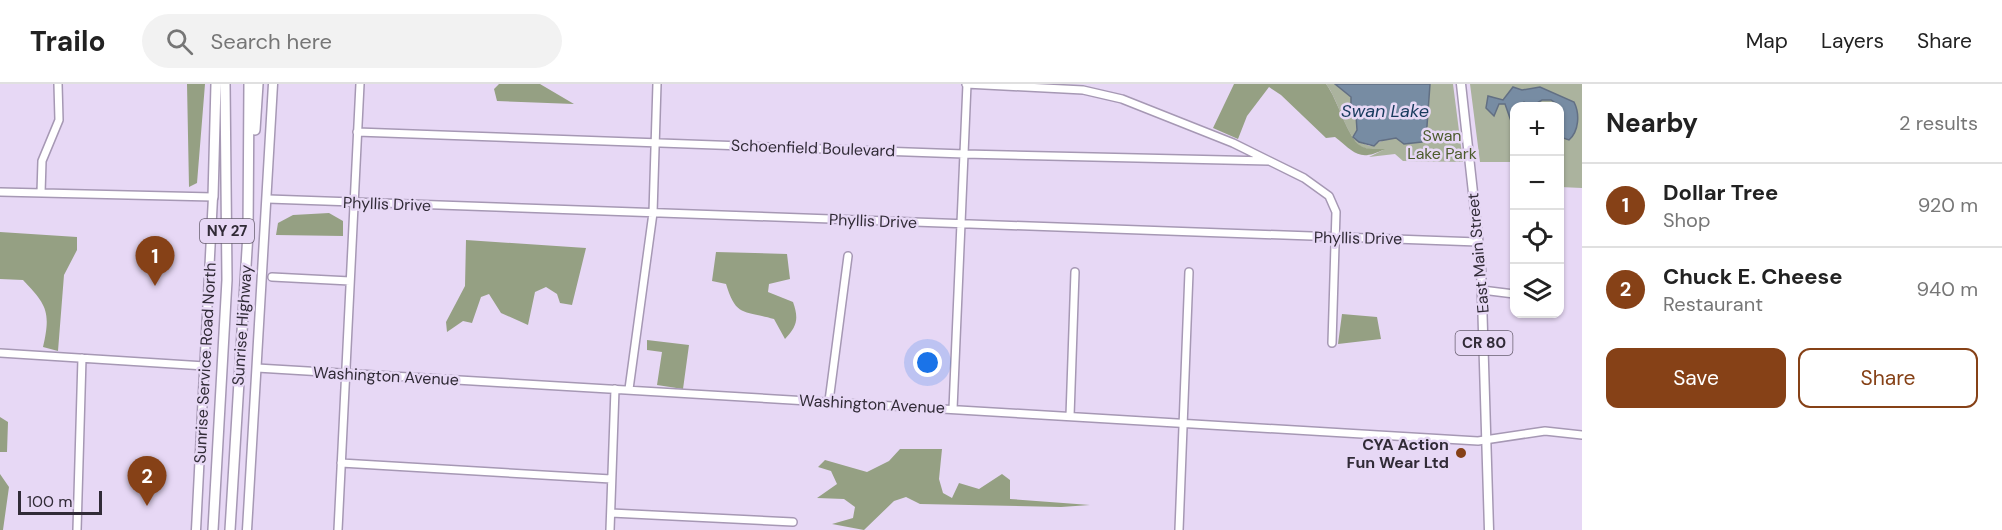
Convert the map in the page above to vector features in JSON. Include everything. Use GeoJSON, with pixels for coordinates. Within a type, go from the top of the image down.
{"type":"FeatureCollection","features":[{"type":"Feature","properties":{"kind":"highway"},"geometry":{"type":"LineString","coordinates":[[213,196],[216,84]]}},
{"type":"Feature","properties":{"kind":"highway","name":"Sunrise Highway"},"geometry":{"type":"LineString","coordinates":[[213,530],[227,280],[225,84]]}},
{"type":"Feature","properties":{"kind":"highway","name":"Sunrise Highway"},"geometry":{"type":"LineString","coordinates":[[230,530],[250,194],[249,84]]}},
{"type":"Feature","properties":{"kind":"highway"},"geometry":{"type":"LineString","coordinates":[[250,194],[258,84]]}},
{"type":"Feature","properties":{"kind":"main road"},"geometry":{"type":"LineString","coordinates":[[248,530],[273,84]]}},
{"type":"Feature","properties":{"kind":"main road","name":"East Main Street"},"geometry":{"type":"LineString","coordinates":[[1461,84],[1482,290],[1489,530]]}},
{"type":"Feature","properties":{"kind":"main road","name":"Sunrise Service Road North"},"geometry":{"type":"LineString","coordinates":[[196,530],[213,196]]}},
{"type":"Feature","properties":{"kind":"street"},"geometry":{"type":"LineString","coordinates":[[41,193],[42,161],[59,120],[58,84]]}},
{"type":"Feature","properties":{"kind":"street"},"geometry":{"type":"LineString","coordinates":[[338,530],[360,84]]}},
{"type":"Feature","properties":{"kind":"street"},"geometry":{"type":"LineString","coordinates":[[629,389],[653,213],[657,84]]}},
{"type":"Feature","properties":{"kind":"street"},"geometry":{"type":"LineString","coordinates":[[953,409],[966,84],[1100,93],[1122,99],[1233,143],[1304,178],[1329,196],[1336,212],[1332,343]]}},
{"type":"Feature","properties":{"kind":"street","name":"Schoenfield Boulevard"},"geometry":{"type":"LineString","coordinates":[[357,132],[964,154],[1269,161]]}},
{"type":"Feature","properties":{"kind":"street"},"geometry":{"type":"LineString","coordinates":[[0,192],[213,196]]}},
{"type":"Feature","properties":{"kind":"street","name":"Phyllis Drive"},"geometry":{"type":"LineString","coordinates":[[268,199],[1478,242]]}},
{"type":"Feature","properties":{"kind":"street"},"geometry":{"type":"LineString","coordinates":[[829,401],[848,256]]}},
{"type":"Feature","properties":{"kind":"street"},"geometry":{"type":"LineString","coordinates":[[1070,416],[1075,272]]}},
{"type":"Feature","properties":{"kind":"street"},"geometry":{"type":"LineString","coordinates":[[1179,530],[1190,272]]}},
{"type":"Feature","properties":{"kind":"street"},"geometry":{"type":"LineString","coordinates":[[272,276],[350,281]]}},
{"type":"Feature","properties":{"kind":"street"},"geometry":{"type":"LineString","coordinates":[[1482,290],[1510,293]]}},
{"type":"Feature","properties":{"kind":"street"},"geometry":{"type":"LineString","coordinates":[[0,353],[206,366]]}},
{"type":"Feature","properties":{"kind":"street"},"geometry":{"type":"LineString","coordinates":[[77,530],[82,358]]}},
{"type":"Feature","properties":{"kind":"street","name":"Washington Avenue"},"geometry":{"type":"LineString","coordinates":[[257,368],[1486,441],[1545,431],[1582,435]]}},
{"type":"Feature","properties":{"kind":"street"},"geometry":{"type":"LineString","coordinates":[[610,530],[615,388]]}},
{"type":"Feature","properties":{"kind":"street"},"geometry":{"type":"LineString","coordinates":[[341,463],[611,479]]}},
{"type":"Feature","properties":{"kind":"street"},"geometry":{"type":"LineString","coordinates":[[611,513],[793,522]]}},
{"type":"Feature","properties":{"kind":"green space"},"geometry":{"type":"Polygon","coordinates":[[[187,84],[205,84],[197,183],[189,187],[187,84]]]}},
{"type":"Feature","properties":{"kind":"green space"},"geometry":{"type":"Polygon","coordinates":[[[499,84],[540,84],[574,104],[497,101],[494,89],[499,84]]]}},
{"type":"Feature","properties":{"kind":"green space"},"geometry":{"type":"Polygon","coordinates":[[[1234,84],[1326,84],[1356,142],[1366,148],[1385,149],[1363,155],[1353,151],[1335,137],[1326,138],[1281,95],[1269,87],[1247,116],[1238,139],[1213,128],[1234,84]]]}},
{"type":"Feature","properties":{"kind":"green space","name":"Swan Lake Park"},"geometry":{"type":"Polygon","coordinates":[[[1326,84],[1335,84],[1351,97],[1351,112],[1356,115],[1359,142],[1370,146],[1389,138],[1401,139],[1427,126],[1430,84],[1453,84],[1463,162],[1403,161],[1395,154],[1369,157],[1383,150],[1366,149],[1358,144],[1326,84]]]}},
{"type":"Feature","properties":{"kind":"green space"},"geometry":{"type":"Polygon","coordinates":[[[1470,84],[1582,84],[1582,188],[1564,187],[1564,102],[1510,102],[1510,162],[1480,162],[1470,84]]]}},
{"type":"Feature","properties":{"kind":"green space"},"geometry":{"type":"Polygon","coordinates":[[[329,213],[343,221],[343,236],[276,235],[278,223],[293,215],[329,213]]]}},
{"type":"Feature","properties":{"kind":"green space"},"geometry":{"type":"Polygon","coordinates":[[[0,232],[77,237],[77,250],[64,275],[58,351],[43,347],[47,317],[37,296],[23,280],[0,279],[0,232]]]}},
{"type":"Feature","properties":{"kind":"green space"},"geometry":{"type":"Polygon","coordinates":[[[466,240],[586,248],[572,305],[560,303],[557,294],[546,287],[535,292],[528,325],[501,313],[489,294],[481,297],[472,323],[463,321],[447,332],[446,322],[465,286],[466,240]]]}},
{"type":"Feature","properties":{"kind":"green space"},"geometry":{"type":"Polygon","coordinates":[[[716,252],[787,254],[790,279],[769,284],[768,292],[793,302],[796,322],[785,339],[774,319],[748,313],[737,307],[726,284],[712,281],[716,252]]]}},
{"type":"Feature","properties":{"kind":"green space"},"geometry":{"type":"Polygon","coordinates":[[[1342,314],[1377,317],[1381,339],[1338,344],[1342,314]]]}},
{"type":"Feature","properties":{"kind":"green space"},"geometry":{"type":"Polygon","coordinates":[[[647,340],[689,345],[683,389],[657,385],[662,352],[647,350],[647,340]]]}},
{"type":"Feature","properties":{"kind":"green space"},"geometry":{"type":"Polygon","coordinates":[[[0,417],[8,422],[7,452],[0,452],[0,417]]]}},
{"type":"Feature","properties":{"kind":"green space"},"geometry":{"type":"Polygon","coordinates":[[[900,449],[942,449],[939,479],[943,493],[952,498],[959,483],[979,489],[1002,474],[1010,480],[1010,499],[1090,505],[1061,507],[920,504],[906,497],[894,501],[864,530],[832,524],[853,518],[855,507],[844,499],[817,498],[837,484],[831,471],[818,467],[825,460],[867,472],[889,461],[900,449]]]}},
{"type":"Feature","properties":{"kind":"green space"},"geometry":{"type":"Polygon","coordinates":[[[0,474],[9,487],[3,530],[0,530],[0,474]]]}},
{"type":"Feature","properties":{"kind":"water","name":"Swan Lake"},"geometry":{"type":"Polygon","coordinates":[[[1335,84],[1430,84],[1427,126],[1422,142],[1404,144],[1396,138],[1379,141],[1374,146],[1359,142],[1353,137],[1357,130],[1356,115],[1346,111],[1351,105],[1351,97],[1335,84]]]}},
{"type":"Feature","properties":{"kind":"water"},"geometry":{"type":"Polygon","coordinates":[[[1513,87],[1522,90],[1540,87],[1574,102],[1577,112],[1575,132],[1569,140],[1564,138],[1564,102],[1542,100],[1510,102],[1510,118],[1505,104],[1499,104],[1494,116],[1486,108],[1488,96],[1503,100],[1513,87]]]}},
{"type":"Feature","properties":{"kind":"place","name":"Dollar Tree"},"geometry":{"type":"Point","coordinates":[155,286]}},
{"type":"Feature","properties":{"kind":"place","name":"CYA Action Fun Wear Ltd"},"geometry":{"type":"Point","coordinates":[1461,453]}},
{"type":"Feature","properties":{"kind":"place","name":"Chuck E. Cheese"},"geometry":{"type":"Point","coordinates":[147,506]}}]}
